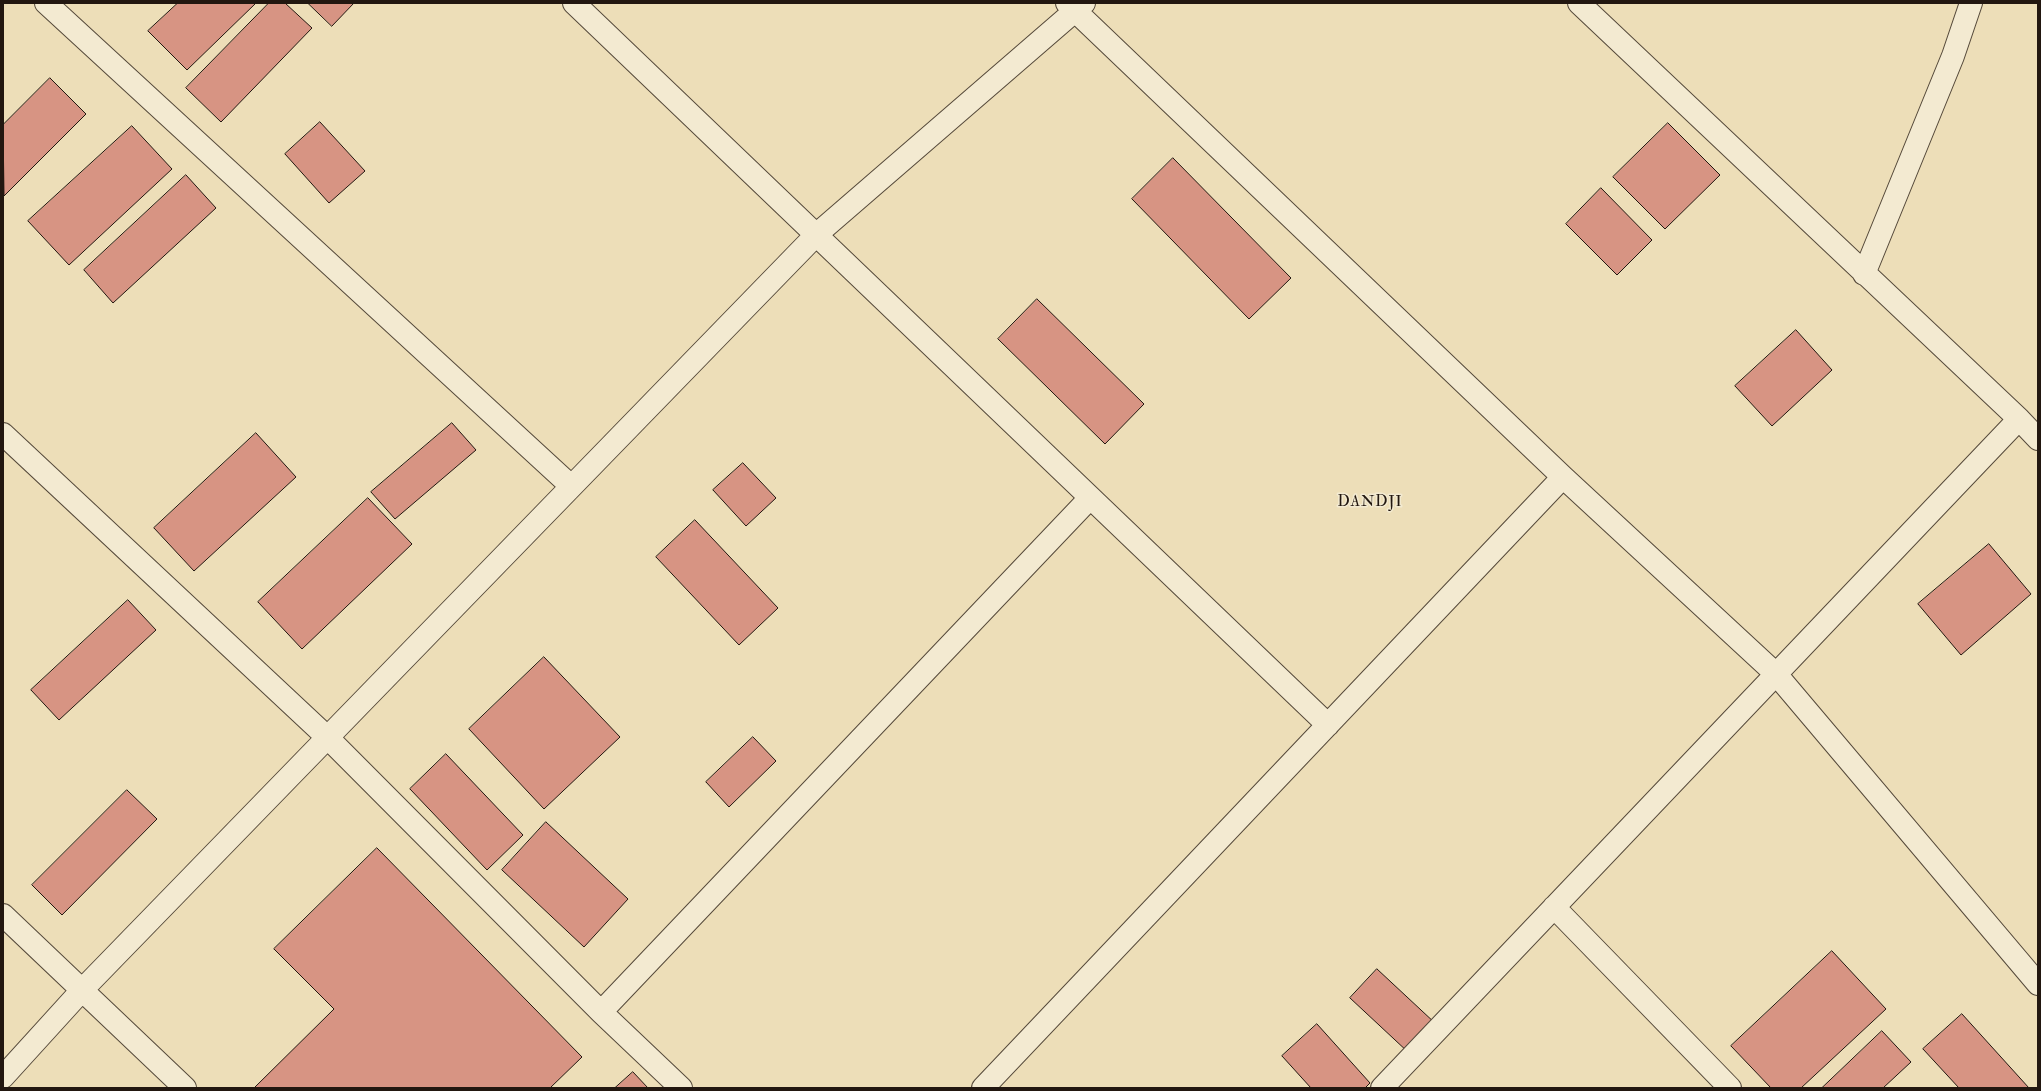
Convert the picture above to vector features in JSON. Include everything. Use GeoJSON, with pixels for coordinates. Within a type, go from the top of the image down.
{"type":"FeatureCollection","features":[{"type":"Feature","properties":{"kind":"street"},"geometry":{"type":"LineString","coordinates":[[46,3],[571,486]]}},
{"type":"Feature","properties":{"kind":"street"},"geometry":{"type":"LineString","coordinates":[[574,3],[817,234],[1090,498],[1328,725]]}},
{"type":"Feature","properties":{"kind":"street"},"geometry":{"type":"LineString","coordinates":[[1579,3],[1864,274],[2020,419],[2038,439]]}},
{"type":"Feature","properties":{"kind":"street"},"geometry":{"type":"LineString","coordinates":[[1864,274],[1953,56],[1971,3]]}},
{"type":"Feature","properties":{"kind":"street"},"geometry":{"type":"LineString","coordinates":[[3,1077],[83,989],[817,234],[1076,6],[1563,477],[1776,674],[2038,984]]}},
{"type":"Feature","properties":{"kind":"street"},"geometry":{"type":"LineString","coordinates":[[1382,1088],[2020,419]]}},
{"type":"Feature","properties":{"kind":"street"},"geometry":{"type":"LineString","coordinates":[[3,434],[328,738],[601,1012],[681,1088]]}},
{"type":"Feature","properties":{"kind":"street"},"geometry":{"type":"LineString","coordinates":[[983,1088],[1563,477]]}},
{"type":"Feature","properties":{"kind":"street"},"geometry":{"type":"LineString","coordinates":[[601,1012],[1090,498]]}},
{"type":"Feature","properties":{"kind":"street"},"geometry":{"type":"LineString","coordinates":[[1554,907],[1730,1088]]}},
{"type":"Feature","properties":{"kind":"street"},"geometry":{"type":"LineString","coordinates":[[3,915],[83,989],[185,1088]]}},
{"type":"Feature","properties":{"kind":"building"},"geometry":{"type":"Polygon","coordinates":[[[178,3],[256,3],[187,70],[148,31],[178,3]]]}},
{"type":"Feature","properties":{"kind":"building"},"geometry":{"type":"Polygon","coordinates":[[[269,3],[285,3],[312,28],[221,122],[186,88],[269,3]]]}},
{"type":"Feature","properties":{"kind":"building"},"geometry":{"type":"Polygon","coordinates":[[[308,3],[354,3],[332,26],[308,3]]]}},
{"type":"Feature","properties":{"kind":"building"},"geometry":{"type":"Polygon","coordinates":[[[50,78],[86,114],[4,196],[3,125],[50,78]]]}},
{"type":"Feature","properties":{"kind":"building"},"geometry":{"type":"Polygon","coordinates":[[[320,122],[365,171],[329,203],[285,154],[320,122]]]}},
{"type":"Feature","properties":{"kind":"building"},"geometry":{"type":"Polygon","coordinates":[[[1668,123],[1720,175],[1665,229],[1613,177],[1668,123]]]}},
{"type":"Feature","properties":{"kind":"building"},"geometry":{"type":"Polygon","coordinates":[[[132,126],[172,169],[69,265],[28,221],[132,126]]]}},
{"type":"Feature","properties":{"kind":"building"},"geometry":{"type":"Polygon","coordinates":[[[1173,158],[1291,278],[1249,319],[1132,199],[1173,158]]]}},
{"type":"Feature","properties":{"kind":"building"},"geometry":{"type":"Polygon","coordinates":[[[186,175],[216,208],[113,303],[84,270],[186,175]]]}},
{"type":"Feature","properties":{"kind":"building"},"geometry":{"type":"Polygon","coordinates":[[[1601,188],[1652,240],[1617,275],[1566,224],[1601,188]]]}},
{"type":"Feature","properties":{"kind":"building"},"geometry":{"type":"Polygon","coordinates":[[[1037,299],[1144,404],[1105,444],[998,339],[1037,299]]]}},
{"type":"Feature","properties":{"kind":"building"},"geometry":{"type":"Polygon","coordinates":[[[1796,330],[1832,370],[1772,426],[1735,386],[1796,330]]]}},
{"type":"Feature","properties":{"kind":"building"},"geometry":{"type":"Polygon","coordinates":[[[452,423],[476,450],[395,519],[371,492],[452,423]]]}},
{"type":"Feature","properties":{"kind":"building"},"geometry":{"type":"Polygon","coordinates":[[[256,433],[296,477],[194,571],[154,528],[256,433]]]}},
{"type":"Feature","properties":{"kind":"building"},"geometry":{"type":"Polygon","coordinates":[[[743,463],[776,498],[746,526],[713,490],[743,463]]]}},
{"type":"Feature","properties":{"kind":"building"},"geometry":{"type":"Polygon","coordinates":[[[368,498],[412,544],[302,649],[258,602],[368,498]]]}},
{"type":"Feature","properties":{"kind":"building"},"geometry":{"type":"Polygon","coordinates":[[[695,520],[778,608],[739,645],[656,557],[695,520]]]}},
{"type":"Feature","properties":{"kind":"building"},"geometry":{"type":"Polygon","coordinates":[[[1989,544],[2031,594],[1961,655],[1918,604],[1989,544]]]}},
{"type":"Feature","properties":{"kind":"building"},"geometry":{"type":"Polygon","coordinates":[[[128,600],[156,630],[59,720],[31,690],[128,600]]]}},
{"type":"Feature","properties":{"kind":"building"},"geometry":{"type":"Polygon","coordinates":[[[544,657],[620,737],[544,809],[469,729],[544,657]]]}},
{"type":"Feature","properties":{"kind":"building"},"geometry":{"type":"Polygon","coordinates":[[[753,737],[776,761],[729,807],[706,782],[753,737]]]}},
{"type":"Feature","properties":{"kind":"building"},"geometry":{"type":"Polygon","coordinates":[[[446,754],[523,835],[487,870],[410,789],[446,754]]]}},
{"type":"Feature","properties":{"kind":"building"},"geometry":{"type":"Polygon","coordinates":[[[127,790],[157,819],[62,915],[32,885],[127,790]]]}},
{"type":"Feature","properties":{"kind":"building"},"geometry":{"type":"Polygon","coordinates":[[[546,822],[628,899],[584,947],[502,870],[546,822]]]}},
{"type":"Feature","properties":{"kind":"building"},"geometry":{"type":"Polygon","coordinates":[[[377,848],[582,1057],[550,1088],[254,1088],[334,1009],[274,949],[377,848]]]}},
{"type":"Feature","properties":{"kind":"building"},"geometry":{"type":"Polygon","coordinates":[[[1832,951],[1886,1009],[1801,1088],[1771,1088],[1731,1046],[1832,951]]]}},
{"type":"Feature","properties":{"kind":"building"},"geometry":{"type":"Polygon","coordinates":[[[1377,969],[1436,1024],[1409,1053],[1350,998],[1377,969]]]}},
{"type":"Feature","properties":{"kind":"building"},"geometry":{"type":"Polygon","coordinates":[[[1962,1014],[2029,1088],[1959,1088],[1923,1049],[1962,1014]]]}},
{"type":"Feature","properties":{"kind":"building"},"geometry":{"type":"Polygon","coordinates":[[[1317,1024],[1370,1083],[1365,1088],[1311,1088],[1282,1056],[1317,1024]]]}},
{"type":"Feature","properties":{"kind":"building"},"geometry":{"type":"Polygon","coordinates":[[[1882,1031],[1911,1062],[1883,1088],[1822,1088],[1882,1031]]]}},
{"type":"Feature","properties":{"kind":"building"},"geometry":{"type":"Polygon","coordinates":[[[633,1072],[648,1088],[615,1088],[633,1072]]]}},
{"type":"Feature","properties":{"kind":"district","name":"DANDJI"},"geometry":{"type":"Point","coordinates":[1370,503]}}]}
